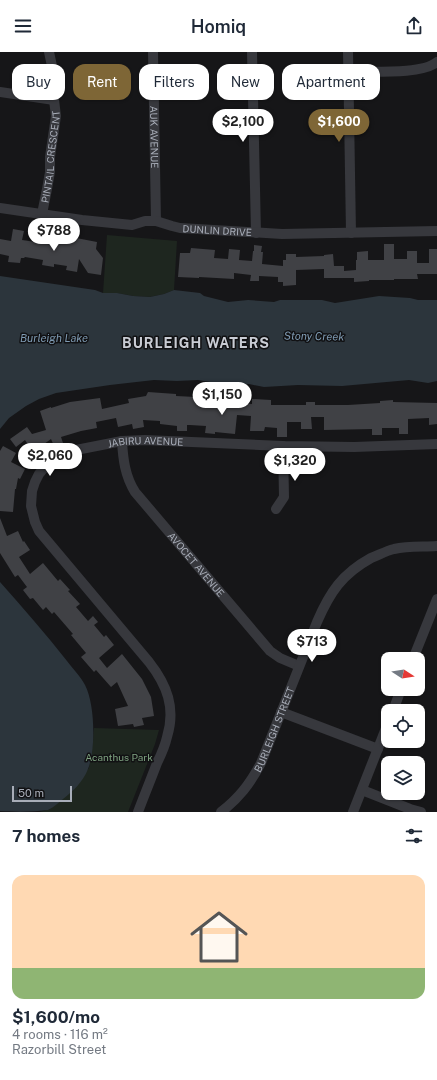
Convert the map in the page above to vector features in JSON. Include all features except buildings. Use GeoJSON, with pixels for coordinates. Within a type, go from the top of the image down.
{"type":"FeatureCollection","features":[{"type":"Feature","properties":{"kind":"street","name":"PINTAIL CRESCENT"},"geometry":{"type":"LineString","coordinates":[[49,52],[52,64]]}},
{"type":"Feature","properties":{"kind":"street","name":"AUK AVENUE"},"geometry":{"type":"LineString","coordinates":[[153,52],[156,221]]}},
{"type":"Feature","properties":{"kind":"street"},"geometry":{"type":"LineString","coordinates":[[252,52],[256,233]]}},
{"type":"Feature","properties":{"kind":"street"},"geometry":{"type":"LineString","coordinates":[[348,52],[348,64]]}},
{"type":"Feature","properties":{"kind":"street"},"geometry":{"type":"LineString","coordinates":[[380,71],[411,70],[436,65]]}},
{"type":"Feature","properties":{"kind":"street"},"geometry":{"type":"LineString","coordinates":[[0,92],[12,94]]}},
{"type":"Feature","properties":{"kind":"street","name":"PINTAIL CRESCENT"},"geometry":{"type":"LineString","coordinates":[[42,214],[50,172],[50,157],[56,116],[54,100]]}},
{"type":"Feature","properties":{"kind":"street"},"geometry":{"type":"LineString","coordinates":[[349,100],[351,233]]}},
{"type":"Feature","properties":{"kind":"street","name":"DUNLIN DRIVE"},"geometry":{"type":"LineString","coordinates":[[0,208],[82,220],[132,225],[145,221],[156,221],[180,228],[256,233],[282,234],[437,231]]}},
{"type":"Feature","properties":{"kind":"street","name":"JABIRU AVENUE"},"geometry":{"type":"LineString","coordinates":[[138,812],[167,737],[170,717],[168,696],[165,686],[158,674],[39,532],[33,518],[31,506],[32,491],[39,474],[50,461],[57,456],[76,450],[122,441],[145,440],[283,446],[354,447],[437,444]]}},
{"type":"Feature","properties":{"kind":"street","name":"AVOCET AVENUE"},"geometry":{"type":"LineString","coordinates":[[122,441],[128,480],[135,492],[270,651],[280,658],[299,666]]}},
{"type":"Feature","properties":{"kind":"street"},"geometry":{"type":"LineString","coordinates":[[276,509],[284,497],[283,446]]}},
{"type":"Feature","properties":{"kind":"street","name":"BURLEIGH STREET"},"geometry":{"type":"LineString","coordinates":[[221,812],[242,793],[261,763],[325,603],[339,584],[349,573],[361,564],[392,550],[406,547],[437,546]]}},
{"type":"Feature","properties":{"kind":"street"},"geometry":{"type":"LineString","coordinates":[[416,652],[437,599]]}},
{"type":"Feature","properties":{"kind":"street"},"geometry":{"type":"LineString","coordinates":[[281,712],[378,749]]}},
{"type":"Feature","properties":{"kind":"street"},"geometry":{"type":"LineString","coordinates":[[353,812],[381,741]]}},
{"type":"Feature","properties":{"kind":"street"},"geometry":{"type":"LineString","coordinates":[[362,790],[421,812]]}},
{"type":"Feature","properties":{"kind":"green space"},"geometry":{"type":"Polygon","coordinates":[[[107,235],[177,241],[174,290],[150,297],[103,293],[107,235]]]}},
{"type":"Feature","properties":{"kind":"green space","name":"Acanthus Park"},"geometry":{"type":"Polygon","coordinates":[[[94,728],[159,730],[155,744],[128,812],[40,812],[50,809],[89,768],[94,728]]]}},
{"type":"Feature","properties":{"kind":"water","name":"Burleigh Lake"},"geometry":{"type":"Polygon","coordinates":[[[0,276],[95,290],[103,293],[117,293],[133,296],[150,297],[174,290],[200,293],[204,296],[228,302],[248,300],[274,302],[280,300],[322,300],[335,303],[379,296],[418,300],[437,300],[437,381],[428,383],[409,380],[342,386],[298,385],[264,387],[249,384],[233,386],[198,380],[154,380],[56,393],[39,399],[26,406],[9,418],[0,429],[0,276]]]}},
{"type":"Feature","properties":{"kind":"water"},"geometry":{"type":"Polygon","coordinates":[[[0,582],[43,631],[79,676],[85,685],[91,703],[93,739],[91,760],[88,769],[81,782],[56,805],[48,810],[24,812],[0,811],[0,582]]]}},
{"type":"Feature","properties":{"kind":"district","name":"BURLEIGH WATERS"},"geometry":{"type":"Point","coordinates":[196,343]}},
{"type":"Feature","properties":{"kind":"water label","name":"Stony Creek"},"geometry":{"type":"Point","coordinates":[314,336]}}]}
